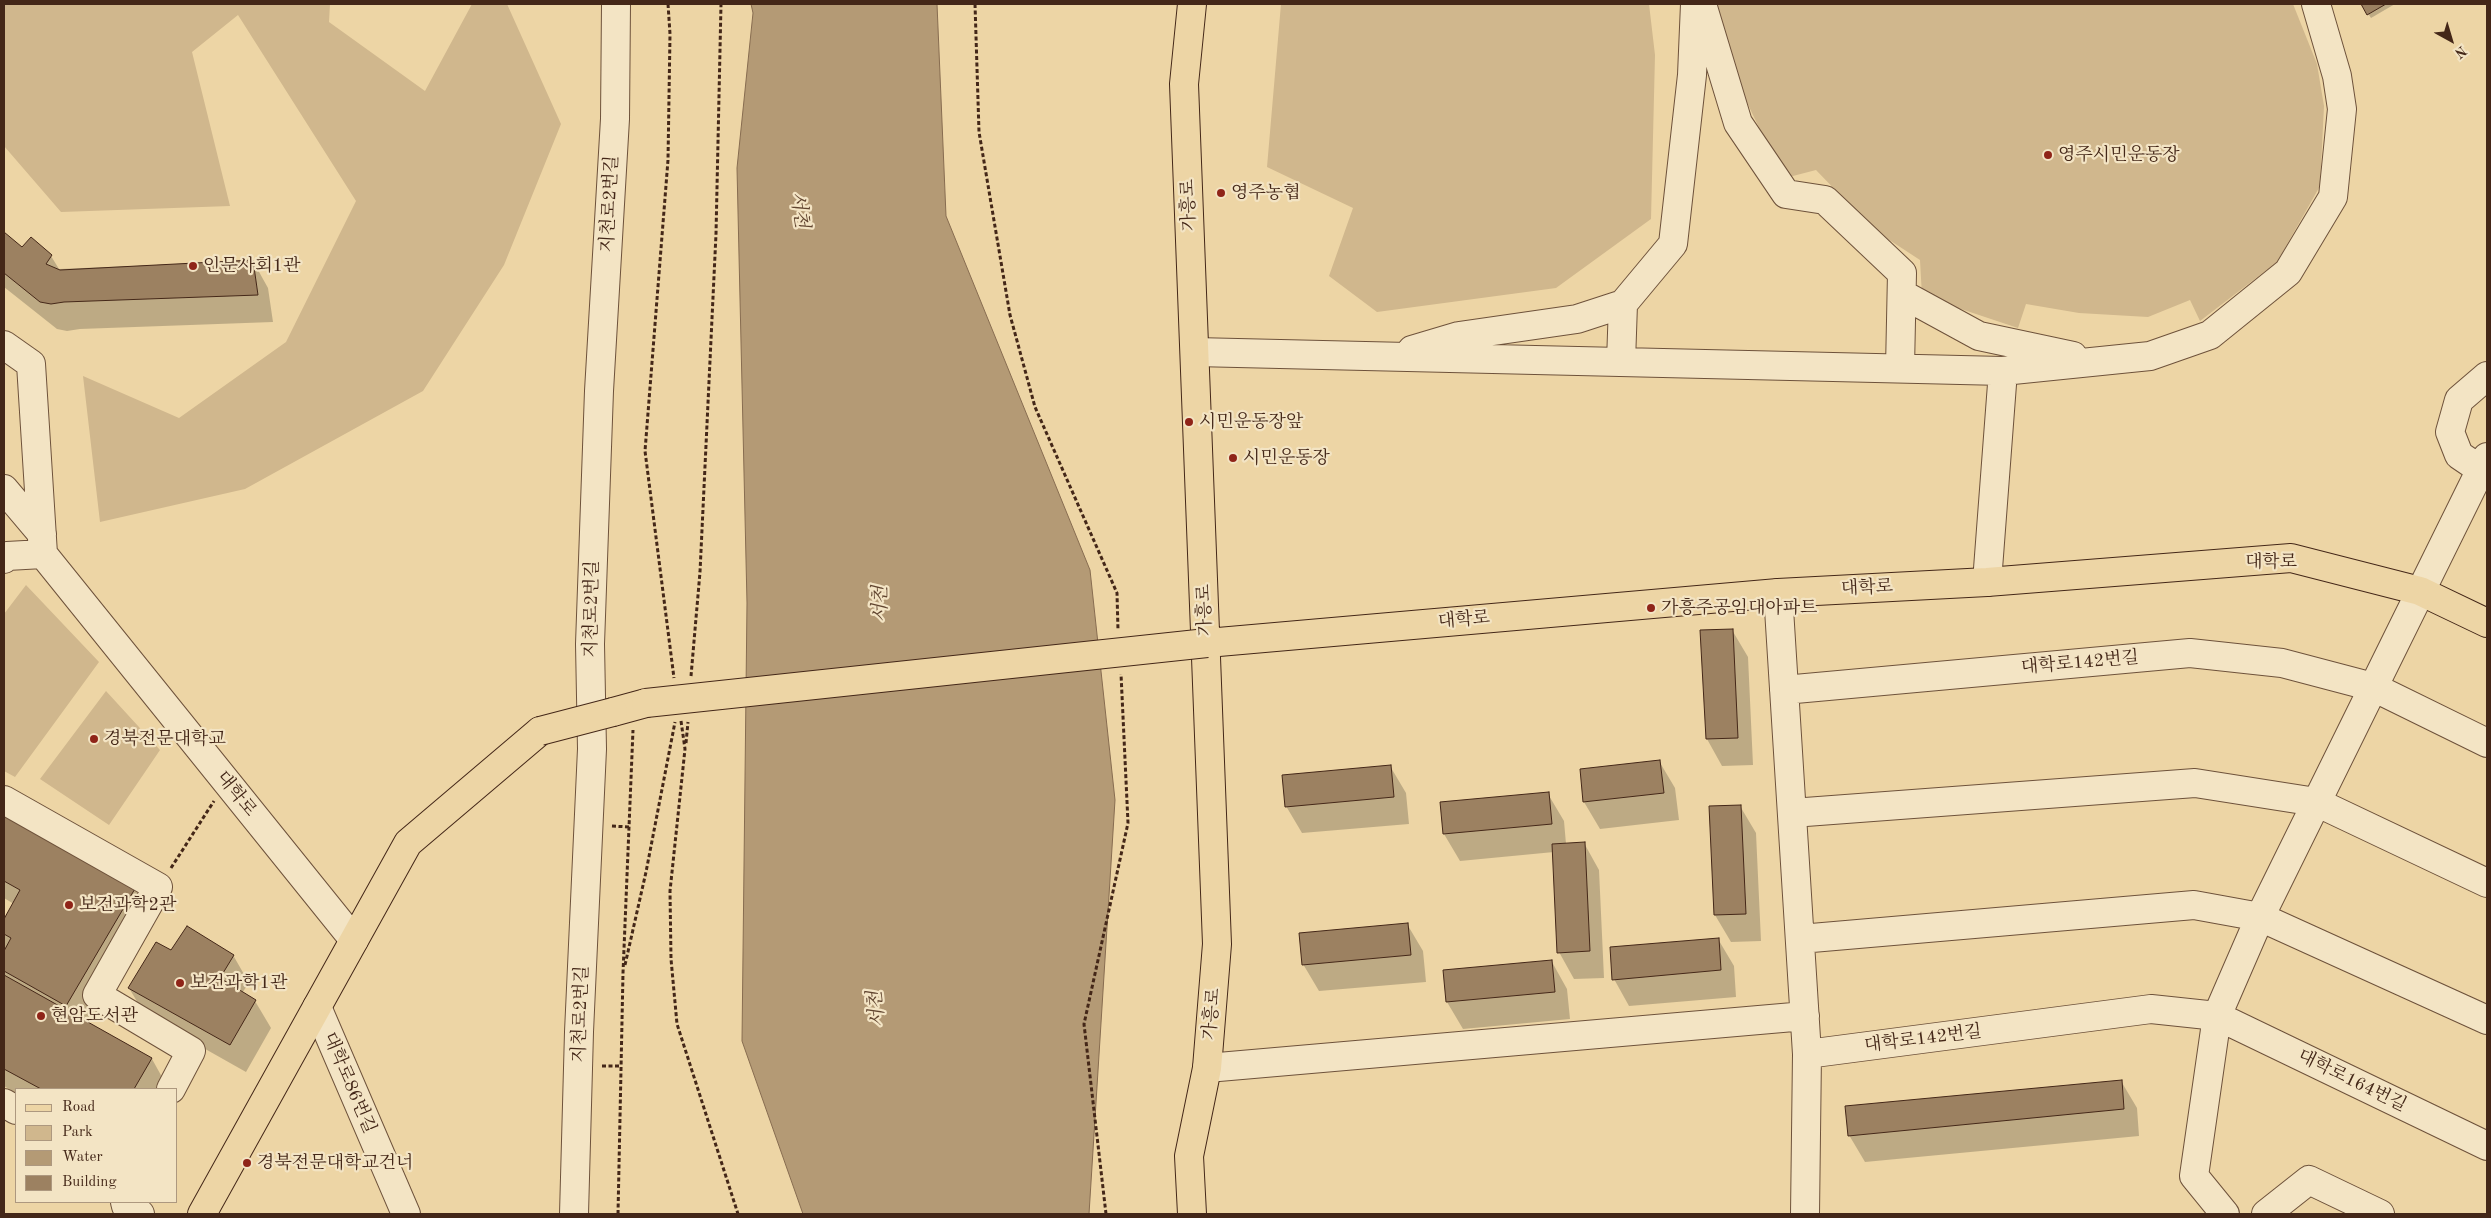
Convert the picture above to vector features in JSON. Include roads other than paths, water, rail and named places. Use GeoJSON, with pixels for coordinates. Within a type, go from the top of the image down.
{"type":"FeatureCollection","features":[{"type":"Feature","properties":{"kind":"main road","name":"가흥로"},"geometry":{"type":"LineString","coordinates":[[1192,4],[1184,84],[1207,643],[1217,944],[1207,1068],[1189,1156],[1192,1214]]}},
{"type":"Feature","properties":{"kind":"main road","name":"대학로"},"geometry":{"type":"LineString","coordinates":[[354,940],[408,843],[540,731],[631,707],[1207,643],[1778,593],[1987,582],[2291,558],[2420,591],[2487,623]]}},
{"type":"Feature","properties":{"kind":"main road"},"geometry":{"type":"LineString","coordinates":[[205,1212],[354,940]]}},
{"type":"Feature","properties":{"kind":"street","name":"지천로2번길"},"geometry":{"type":"LineString","coordinates":[[574,1214],[579,1032],[592,749],[590,644],[599,391],[615,119],[616,4]]}},
{"type":"Feature","properties":{"kind":"street"},"geometry":{"type":"LineString","coordinates":[[1391,357],[1459,336],[1577,319],[1623,304],[1673,244],[1692,75],[1695,4]]}},
{"type":"Feature","properties":{"kind":"street"},"geometry":{"type":"LineString","coordinates":[[1702,4],[1738,123],[1786,194],[1825,200],[1902,273],[1900,368]]}},
{"type":"Feature","properties":{"kind":"street"},"geometry":{"type":"LineString","coordinates":[[1195,352],[2003,371],[2150,356],[2210,335],[2288,272],[2333,197],[2342,109],[2337,76],[2316,4]]}},
{"type":"Feature","properties":{"kind":"street"},"geometry":{"type":"LineString","coordinates":[[1902,294],[1980,336],[2098,361]]}},
{"type":"Feature","properties":{"kind":"street"},"geometry":{"type":"LineString","coordinates":[[1621,362],[1623,304]]}},
{"type":"Feature","properties":{"kind":"street"},"geometry":{"type":"LineString","coordinates":[[4,346],[30,364],[42,544],[7,556],[4,559]]}},
{"type":"Feature","properties":{"kind":"street"},"geometry":{"type":"LineString","coordinates":[[1987,582],[2003,371]]}},
{"type":"Feature","properties":{"kind":"street"},"geometry":{"type":"LineString","coordinates":[[2225,1214],[2194,1176],[2217,1016],[2260,916],[2420,591],[2485,467],[2459,455],[2450,432],[2459,400],[2487,376]]}},
{"type":"Feature","properties":{"kind":"street","name":"대학로"},"geometry":{"type":"LineString","coordinates":[[4,489],[42,544],[226,782],[354,940]]}},
{"type":"Feature","properties":{"kind":"street"},"geometry":{"type":"LineString","coordinates":[[1778,593],[1807,1054],[1805,1214]]}},
{"type":"Feature","properties":{"kind":"street","name":"대학로142번길"},"geometry":{"type":"LineString","coordinates":[[1784,690],[2190,653],[2282,663],[2373,687]]}},
{"type":"Feature","properties":{"kind":"street"},"geometry":{"type":"LineString","coordinates":[[2373,687],[2487,743]]}},
{"type":"Feature","properties":{"kind":"street"},"geometry":{"type":"LineString","coordinates":[[1792,813],[2194,783],[2316,802],[2487,883]]}},
{"type":"Feature","properties":{"kind":"street"},"geometry":{"type":"LineString","coordinates":[[4,800],[158,887],[97,995],[191,1051],[172,1088]]}},
{"type":"Feature","properties":{"kind":"street"},"geometry":{"type":"LineString","coordinates":[[1800,939],[2194,905],[2260,916],[2487,1020]]}},
{"type":"Feature","properties":{"kind":"street","name":"대학로86번길"},"geometry":{"type":"LineString","coordinates":[[317,1007],[406,1214]]}},
{"type":"Feature","properties":{"kind":"street","name":"대학로142번길"},"geometry":{"type":"LineString","coordinates":[[1807,1054],[2151,1009],[2217,1016]]}},
{"type":"Feature","properties":{"kind":"street"},"geometry":{"type":"LineString","coordinates":[[1207,1068],[1805,1016]]}},
{"type":"Feature","properties":{"kind":"street","name":"대학로164번길"},"geometry":{"type":"LineString","coordinates":[[2217,1016],[2487,1146]]}},
{"type":"Feature","properties":{"kind":"street"},"geometry":{"type":"LineString","coordinates":[[4,1103],[15,1109]]}},
{"type":"Feature","properties":{"kind":"street"},"geometry":{"type":"LineString","coordinates":[[2266,1214],[2308,1180],[2380,1214]]}},
{"type":"Feature","properties":{"kind":"street"},"geometry":{"type":"LineString","coordinates":[[125,1203],[126,1206],[140,1214]]}},
{"type":"Feature","properties":{"kind":"water","name":"서천"},"geometry":{"type":"Polygon","coordinates":[[[751,4],[937,4],[946,216],[1090,570],[1115,800],[1089,1214],[803,1214],[742,1041],[747,603],[737,168],[753,13],[751,4]]]}},
{"type":"Feature","properties":{"kind":"place","name":"영주시민운동장"},"geometry":{"type":"Point","coordinates":[2048,155]}},
{"type":"Feature","properties":{"kind":"place","name":"영주농협"},"geometry":{"type":"Point","coordinates":[1221,193]}},
{"type":"Feature","properties":{"kind":"place","name":"인문사회1관"},"geometry":{"type":"Point","coordinates":[193,266]}},
{"type":"Feature","properties":{"kind":"place","name":"시민운동장앞"},"geometry":{"type":"Point","coordinates":[1189,422]}},
{"type":"Feature","properties":{"kind":"place","name":"시민운동장"},"geometry":{"type":"Point","coordinates":[1233,458]}},
{"type":"Feature","properties":{"kind":"place","name":"가흥주공임대아파트"},"geometry":{"type":"Point","coordinates":[1651,608]}},
{"type":"Feature","properties":{"kind":"place","name":"경북전문대학교"},"geometry":{"type":"Point","coordinates":[94,739]}},
{"type":"Feature","properties":{"kind":"place","name":"보건과학2관"},"geometry":{"type":"Point","coordinates":[69,905]}},
{"type":"Feature","properties":{"kind":"place","name":"보건과학1관"},"geometry":{"type":"Point","coordinates":[180,983]}},
{"type":"Feature","properties":{"kind":"place","name":"현암도서관"},"geometry":{"type":"Point","coordinates":[41,1016]}},
{"type":"Feature","properties":{"kind":"place","name":"경북전문대학교건너"},"geometry":{"type":"Point","coordinates":[247,1163]}}]}
